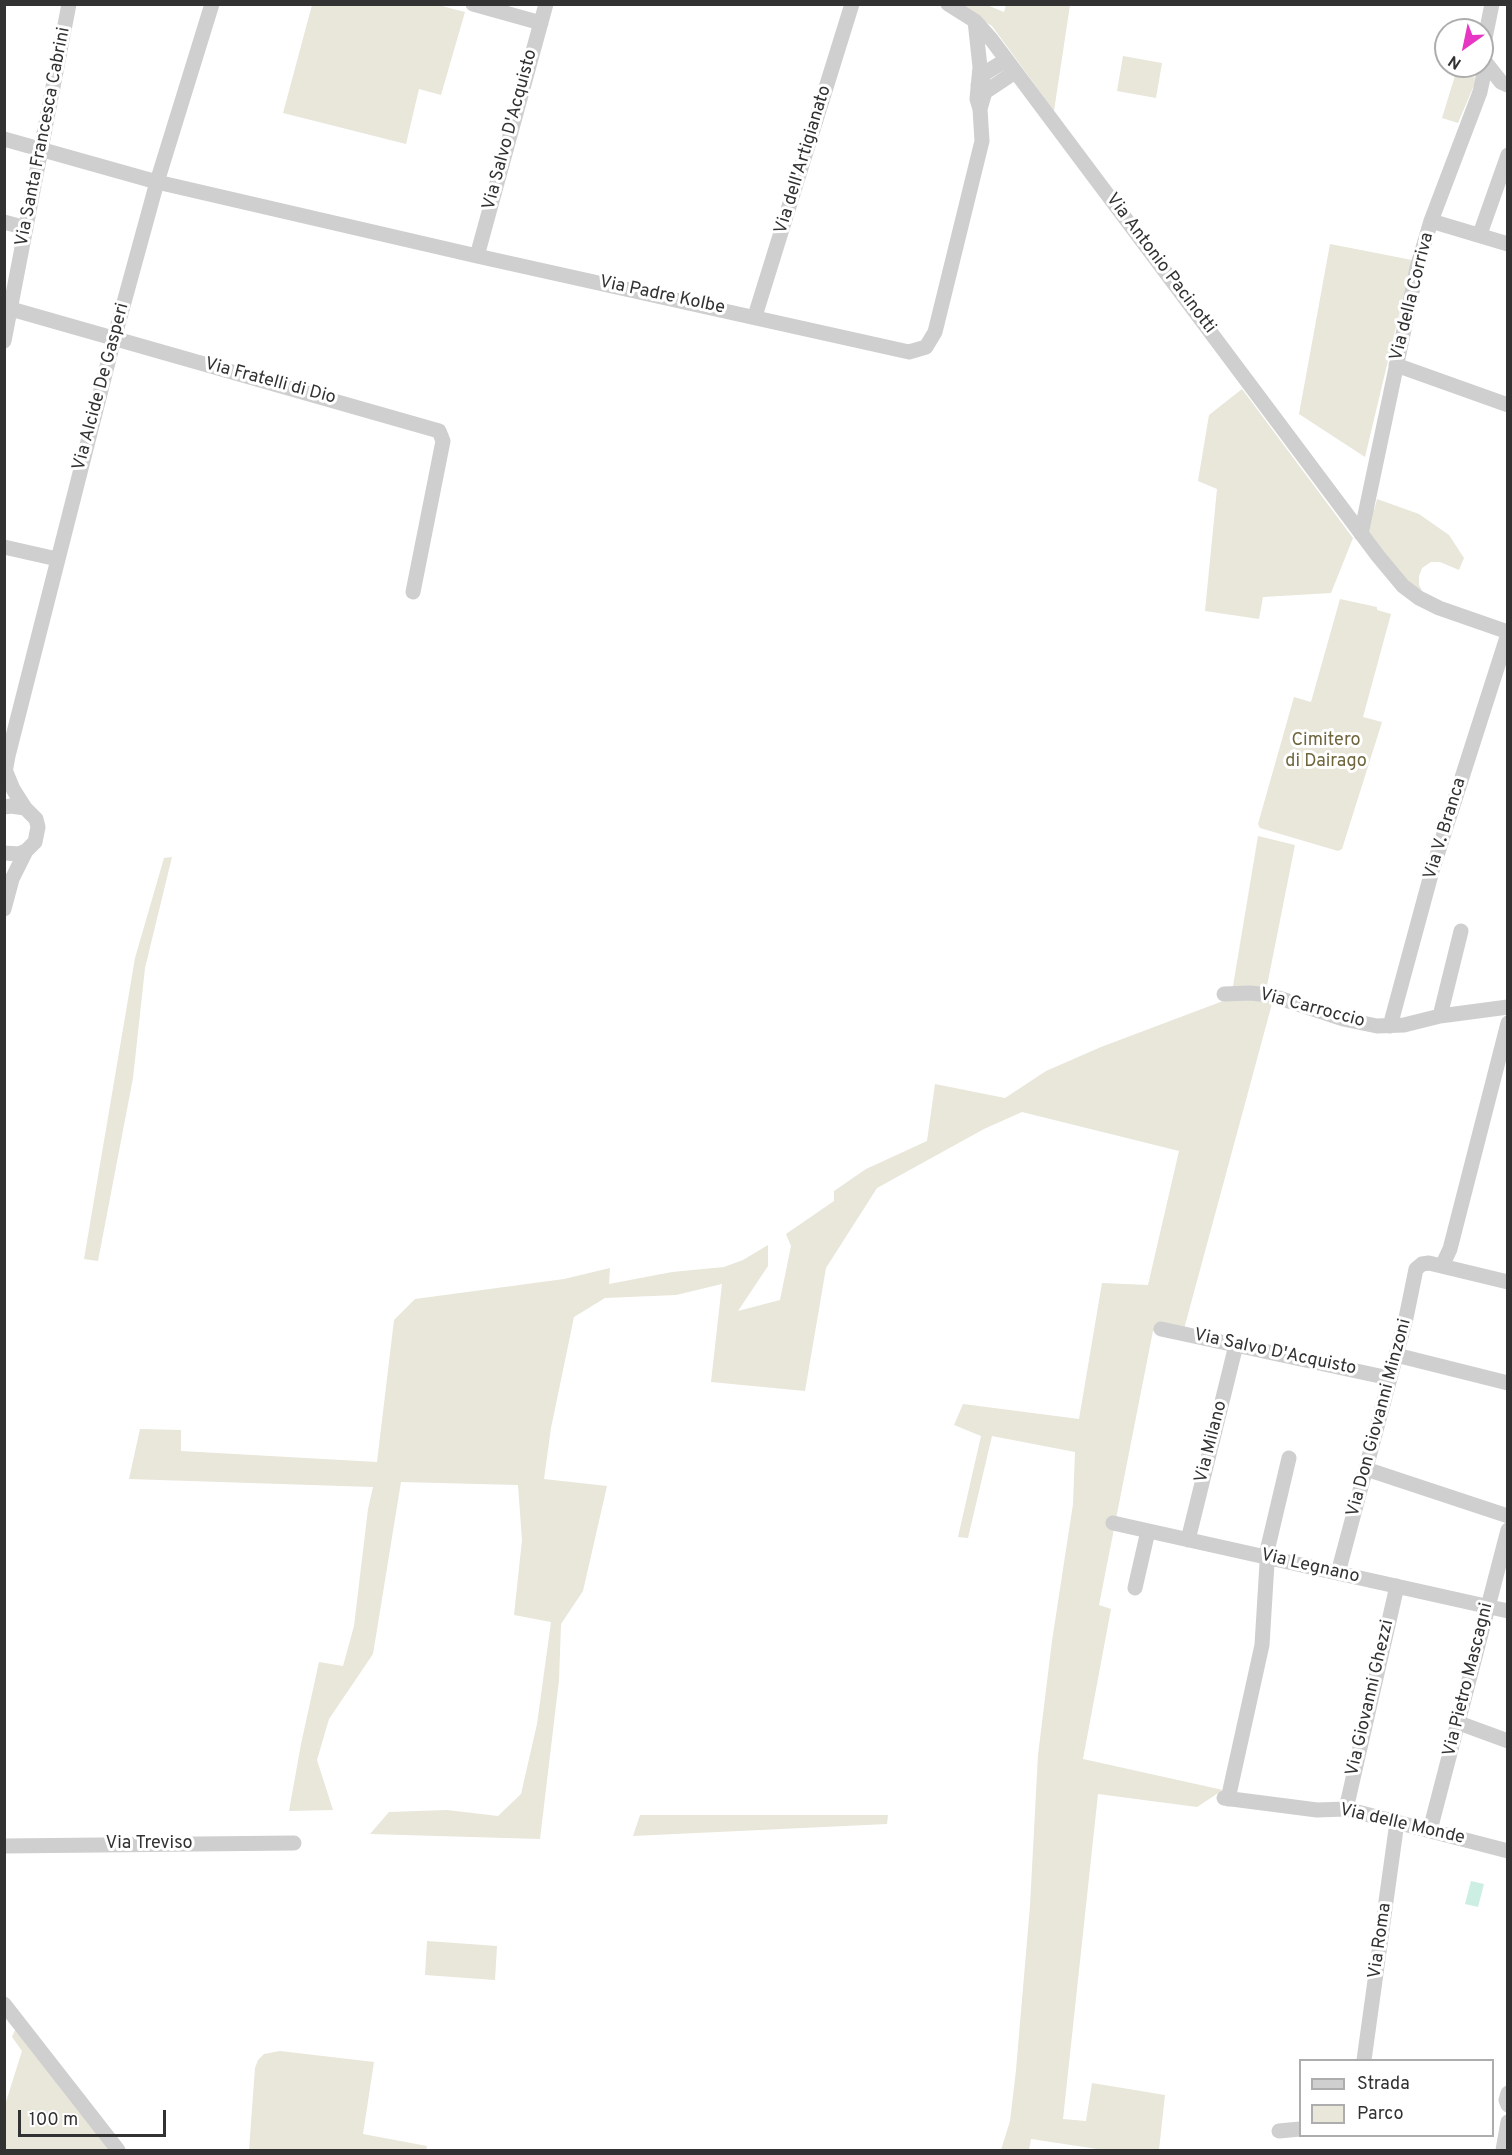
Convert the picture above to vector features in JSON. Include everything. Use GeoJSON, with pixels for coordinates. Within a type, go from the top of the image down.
{"type":"FeatureCollection","features":[{"type":"Feature","properties":{"kind":"street","name":"Via Santa Francesca Cabrini"},"geometry":{"type":"LineString","coordinates":[[4,341],[8,308],[42,151],[69,4]]}},
{"type":"Feature","properties":{"kind":"street","name":"Via Alcide De Gasperi"},"geometry":{"type":"LineString","coordinates":[[26,851],[35,842],[38,827],[36,819],[25,808],[5,775],[8,756],[114,339],[158,182],[212,4]]}},
{"type":"Feature","properties":{"kind":"street"},"geometry":{"type":"LineString","coordinates":[[473,4],[541,23]]}},
{"type":"Feature","properties":{"kind":"street","name":"Via Salvo D'Acquisto"},"geometry":{"type":"LineString","coordinates":[[477,256],[546,4]]}},
{"type":"Feature","properties":{"kind":"street","name":"Via dell'Artigianato"},"geometry":{"type":"LineString","coordinates":[[755,316],[852,4]]}},
{"type":"Feature","properties":{"kind":"street","name":"Via Antonio Pacinotti"},"geometry":{"type":"LineString","coordinates":[[948,4],[975,21],[992,39],[1361,534],[1403,586],[1419,598],[1439,608],[1508,633]]}},
{"type":"Feature","properties":{"kind":"street","name":"Via Padre Kolbe"},"geometry":{"type":"LineString","coordinates":[[4,139],[158,182],[909,352],[926,347],[935,332],[982,141],[977,99],[980,67],[975,21]]}},
{"type":"Feature","properties":{"kind":"street"},"geometry":{"type":"LineString","coordinates":[[978,86],[985,72],[1011,66]]}},
{"type":"Feature","properties":{"kind":"street"},"geometry":{"type":"LineString","coordinates":[[980,109],[985,92],[1011,66]]}},
{"type":"Feature","properties":{"kind":"street"},"geometry":{"type":"LineString","coordinates":[[1494,73],[1501,82],[1508,84]]}},
{"type":"Feature","properties":{"kind":"street","name":"Via della Corriva"},"geometry":{"type":"LineString","coordinates":[[1361,534],[1417,268],[1431,220],[1480,92],[1483,78]]}},
{"type":"Feature","properties":{"kind":"street"},"geometry":{"type":"LineString","coordinates":[[1480,234],[1508,155]]}},
{"type":"Feature","properties":{"kind":"street"},"geometry":{"type":"LineString","coordinates":[[1431,220],[1508,244]]}},
{"type":"Feature","properties":{"kind":"street"},"geometry":{"type":"LineString","coordinates":[[4,222],[26,228]]}},
{"type":"Feature","properties":{"kind":"street","name":"Via Fratelli di Dio"},"geometry":{"type":"LineString","coordinates":[[8,308],[439,430],[443,441],[413,592]]}},
{"type":"Feature","properties":{"kind":"street"},"geometry":{"type":"LineString","coordinates":[[1396,365],[1508,405]]}},
{"type":"Feature","properties":{"kind":"street"},"geometry":{"type":"LineString","coordinates":[[4,547],[57,559]]}},
{"type":"Feature","properties":{"kind":"street","name":"Via V. Branca"},"geometry":{"type":"LineString","coordinates":[[1390,1026],[1432,871],[1508,633]]}},
{"type":"Feature","properties":{"kind":"street"},"geometry":{"type":"LineString","coordinates":[[4,807],[25,808]]}},
{"type":"Feature","properties":{"kind":"street"},"geometry":{"type":"LineString","coordinates":[[12,879],[4,855],[26,851]]}},
{"type":"Feature","properties":{"kind":"street"},"geometry":{"type":"LineString","coordinates":[[4,909],[12,879],[26,851]]}},
{"type":"Feature","properties":{"kind":"street"},"geometry":{"type":"LineString","coordinates":[[1440,1017],[1461,931]]}},
{"type":"Feature","properties":{"kind":"street","name":"Via Carroccio"},"geometry":{"type":"LineString","coordinates":[[1224,994],[1270,995],[1343,1019],[1377,1026],[1390,1026],[1508,1007]]}},
{"type":"Feature","properties":{"kind":"street"},"geometry":{"type":"LineString","coordinates":[[1508,1023],[1450,1249],[1442,1266],[1508,1282]]}},
{"type":"Feature","properties":{"kind":"street","name":"Via Don Giovanni Minzoni"},"geometry":{"type":"LineString","coordinates":[[1338,1573],[1396,1355],[1416,1269],[1422,1264],[1430,1263],[1442,1266]]}},
{"type":"Feature","properties":{"kind":"street","name":"Via Salvo D'Acquisto"},"geometry":{"type":"LineString","coordinates":[[1161,1329],[1389,1378]]}},
{"type":"Feature","properties":{"kind":"street","name":"Via Milano"},"geometry":{"type":"LineString","coordinates":[[1188,1540],[1236,1345]]}},
{"type":"Feature","properties":{"kind":"street"},"geometry":{"type":"LineString","coordinates":[[1396,1355],[1508,1383]]}},
{"type":"Feature","properties":{"kind":"street"},"geometry":{"type":"LineString","coordinates":[[1268,1557],[1268,1547],[1289,1458]]}},
{"type":"Feature","properties":{"kind":"street"},"geometry":{"type":"LineString","coordinates":[[1366,1469],[1508,1516]]}},
{"type":"Feature","properties":{"kind":"street","name":"Via Legnano"},"geometry":{"type":"LineString","coordinates":[[1113,1523],[1508,1611]]}},
{"type":"Feature","properties":{"kind":"street","name":"Via Pietro Mascagni"},"geometry":{"type":"LineString","coordinates":[[1430,1830],[1508,1530]]}},
{"type":"Feature","properties":{"kind":"street"},"geometry":{"type":"LineString","coordinates":[[1135,1588],[1148,1531]]}},
{"type":"Feature","properties":{"kind":"street","name":"Via delle Monde"},"geometry":{"type":"LineString","coordinates":[[1268,1557],[1262,1645],[1226,1799],[1317,1810],[1346,1809],[1508,1851]]}},
{"type":"Feature","properties":{"kind":"street","name":"Via Giovanni Ghezzi"},"geometry":{"type":"LineString","coordinates":[[1346,1809],[1397,1586]]}},
{"type":"Feature","properties":{"kind":"street"},"geometry":{"type":"LineString","coordinates":[[1459,1723],[1508,1741]]}},
{"type":"Feature","properties":{"kind":"street","name":"Via Roma"},"geometry":{"type":"LineString","coordinates":[[1364,2059],[1397,1822]]}},
{"type":"Feature","properties":{"kind":"street","name":"Via Treviso"},"geometry":{"type":"LineString","coordinates":[[4,1845],[294,1843]]}},
{"type":"Feature","properties":{"kind":"street"},"geometry":{"type":"LineString","coordinates":[[4,2004],[118,2151]]}},
{"type":"Feature","properties":{"kind":"street"},"geometry":{"type":"LineString","coordinates":[[1508,2093],[1506,2100],[1508,2106]]}},
{"type":"Feature","properties":{"kind":"street"},"geometry":{"type":"LineString","coordinates":[[1503,2151],[1507,2123]]}},
{"type":"Feature","properties":{"kind":"street"},"geometry":{"type":"LineString","coordinates":[[1279,2131],[1299,2128]]}},
{"type":"Feature","properties":{"kind":"green space"},"geometry":{"type":"Polygon","coordinates":[[[312,5],[438,5],[465,12],[441,95],[419,89],[406,144],[283,113],[312,5]]]}},
{"type":"Feature","properties":{"kind":"green space"},"geometry":{"type":"Polygon","coordinates":[[[958,5],[987,5],[1004,12],[1006,5],[1070,5],[1054,111],[992,26],[958,5]]]}},
{"type":"Feature","properties":{"kind":"green space"},"geometry":{"type":"Polygon","coordinates":[[[1123,56],[1162,63],[1156,98],[1117,91],[1123,56]]]}},
{"type":"Feature","properties":{"kind":"green space"},"geometry":{"type":"Polygon","coordinates":[[[1454,78],[1475,78],[1475,83],[1458,123],[1442,118],[1454,78]]]}},
{"type":"Feature","properties":{"kind":"green space"},"geometry":{"type":"Polygon","coordinates":[[[1330,244],[1412,260],[1365,457],[1299,414],[1330,244]]]}},
{"type":"Feature","properties":{"kind":"green space"},"geometry":{"type":"Polygon","coordinates":[[[1242,389],[1353,538],[1331,593],[1263,597],[1259,619],[1205,611],[1217,489],[1198,481],[1209,415],[1242,389]]]}},
{"type":"Feature","properties":{"kind":"green space"},"geometry":{"type":"Polygon","coordinates":[[[1377,499],[1419,514],[1449,535],[1464,558],[1459,570],[1440,562],[1431,562],[1422,568],[1419,576],[1422,591],[1405,580],[1366,531],[1370,509],[1374,510],[1377,499]]]}},
{"type":"Feature","properties":{"kind":"green space","name":"Cimitero di Dairago"},"geometry":{"type":"Polygon","coordinates":[[[1340,599],[1377,607],[1377,610],[1391,614],[1363,717],[1382,722],[1342,849],[1338,851],[1260,828],[1258,824],[1294,697],[1311,702],[1340,599]]]}},
{"type":"Feature","properties":{"kind":"green space"},"geometry":{"type":"Polygon","coordinates":[[[1258,836],[1295,845],[1266,991],[1273,1000],[1184,1329],[1175,1327],[1153,1331],[1099,1605],[1111,1609],[1083,1759],[1223,1790],[1197,1807],[1098,1794],[1063,2119],[1086,2121],[1092,2083],[1165,2095],[1159,2150],[1104,2150],[1031,2139],[1029,2150],[1001,2150],[1010,2121],[1016,2070],[1030,1906],[1038,1755],[1052,1641],[1073,1504],[1075,1452],[992,1436],[968,1538],[958,1537],[981,1436],[954,1425],[963,1404],[1079,1419],[1102,1283],[1148,1285],[1179,1151],[1022,1112],[984,1129],[877,1188],[826,1268],[805,1391],[711,1382],[722,1284],[676,1295],[605,1298],[574,1317],[551,1428],[544,1479],[607,1486],[583,1591],[561,1624],[559,1680],[540,1839],[370,1834],[389,1812],[447,1810],[498,1816],[521,1794],[537,1724],[551,1622],[514,1615],[522,1540],[518,1485],[401,1482],[373,1654],[329,1719],[317,1760],[333,1810],[289,1811],[319,1662],[343,1666],[354,1626],[368,1509],[373,1487],[129,1479],[140,1429],[181,1430],[181,1451],[377,1462],[394,1320],[415,1299],[564,1279],[610,1268],[609,1284],[672,1272],[724,1267],[743,1260],[768,1245],[768,1266],[738,1311],[780,1300],[791,1246],[786,1234],[834,1201],[834,1191],[866,1169],[927,1141],[935,1084],[1005,1098],[1046,1071],[1101,1047],[1231,998],[1258,836]]]}},
{"type":"Feature","properties":{"kind":"green space"},"geometry":{"type":"Polygon","coordinates":[[[172,857],[145,968],[133,1078],[98,1261],[84,1259],[135,958],[164,858],[172,857]]]}},
{"type":"Feature","properties":{"kind":"green space"},"geometry":{"type":"Polygon","coordinates":[[[640,1815],[888,1815],[887,1824],[633,1836],[640,1815]]]}},
{"type":"Feature","properties":{"kind":"green space"},"geometry":{"type":"Polygon","coordinates":[[[427,1941],[497,1946],[495,1980],[425,1975],[427,1941]]]}},
{"type":"Feature","properties":{"kind":"green space"},"geometry":{"type":"Polygon","coordinates":[[[18,2023],[112,2150],[5,2150],[5,2105],[22,2051],[12,2037],[18,2023]]]}},
{"type":"Feature","properties":{"kind":"green space"},"geometry":{"type":"Polygon","coordinates":[[[280,2051],[374,2062],[363,2134],[427,2146],[426,2150],[249,2150],[255,2068],[258,2060],[264,2054],[280,2051]]]}},
{"type":"Feature","properties":{"kind":"shaded area"},"geometry":{"type":"Polygon","coordinates":[[[1471,1881],[1484,1884],[1478,1907],[1465,1904],[1471,1881]]]}}]}
